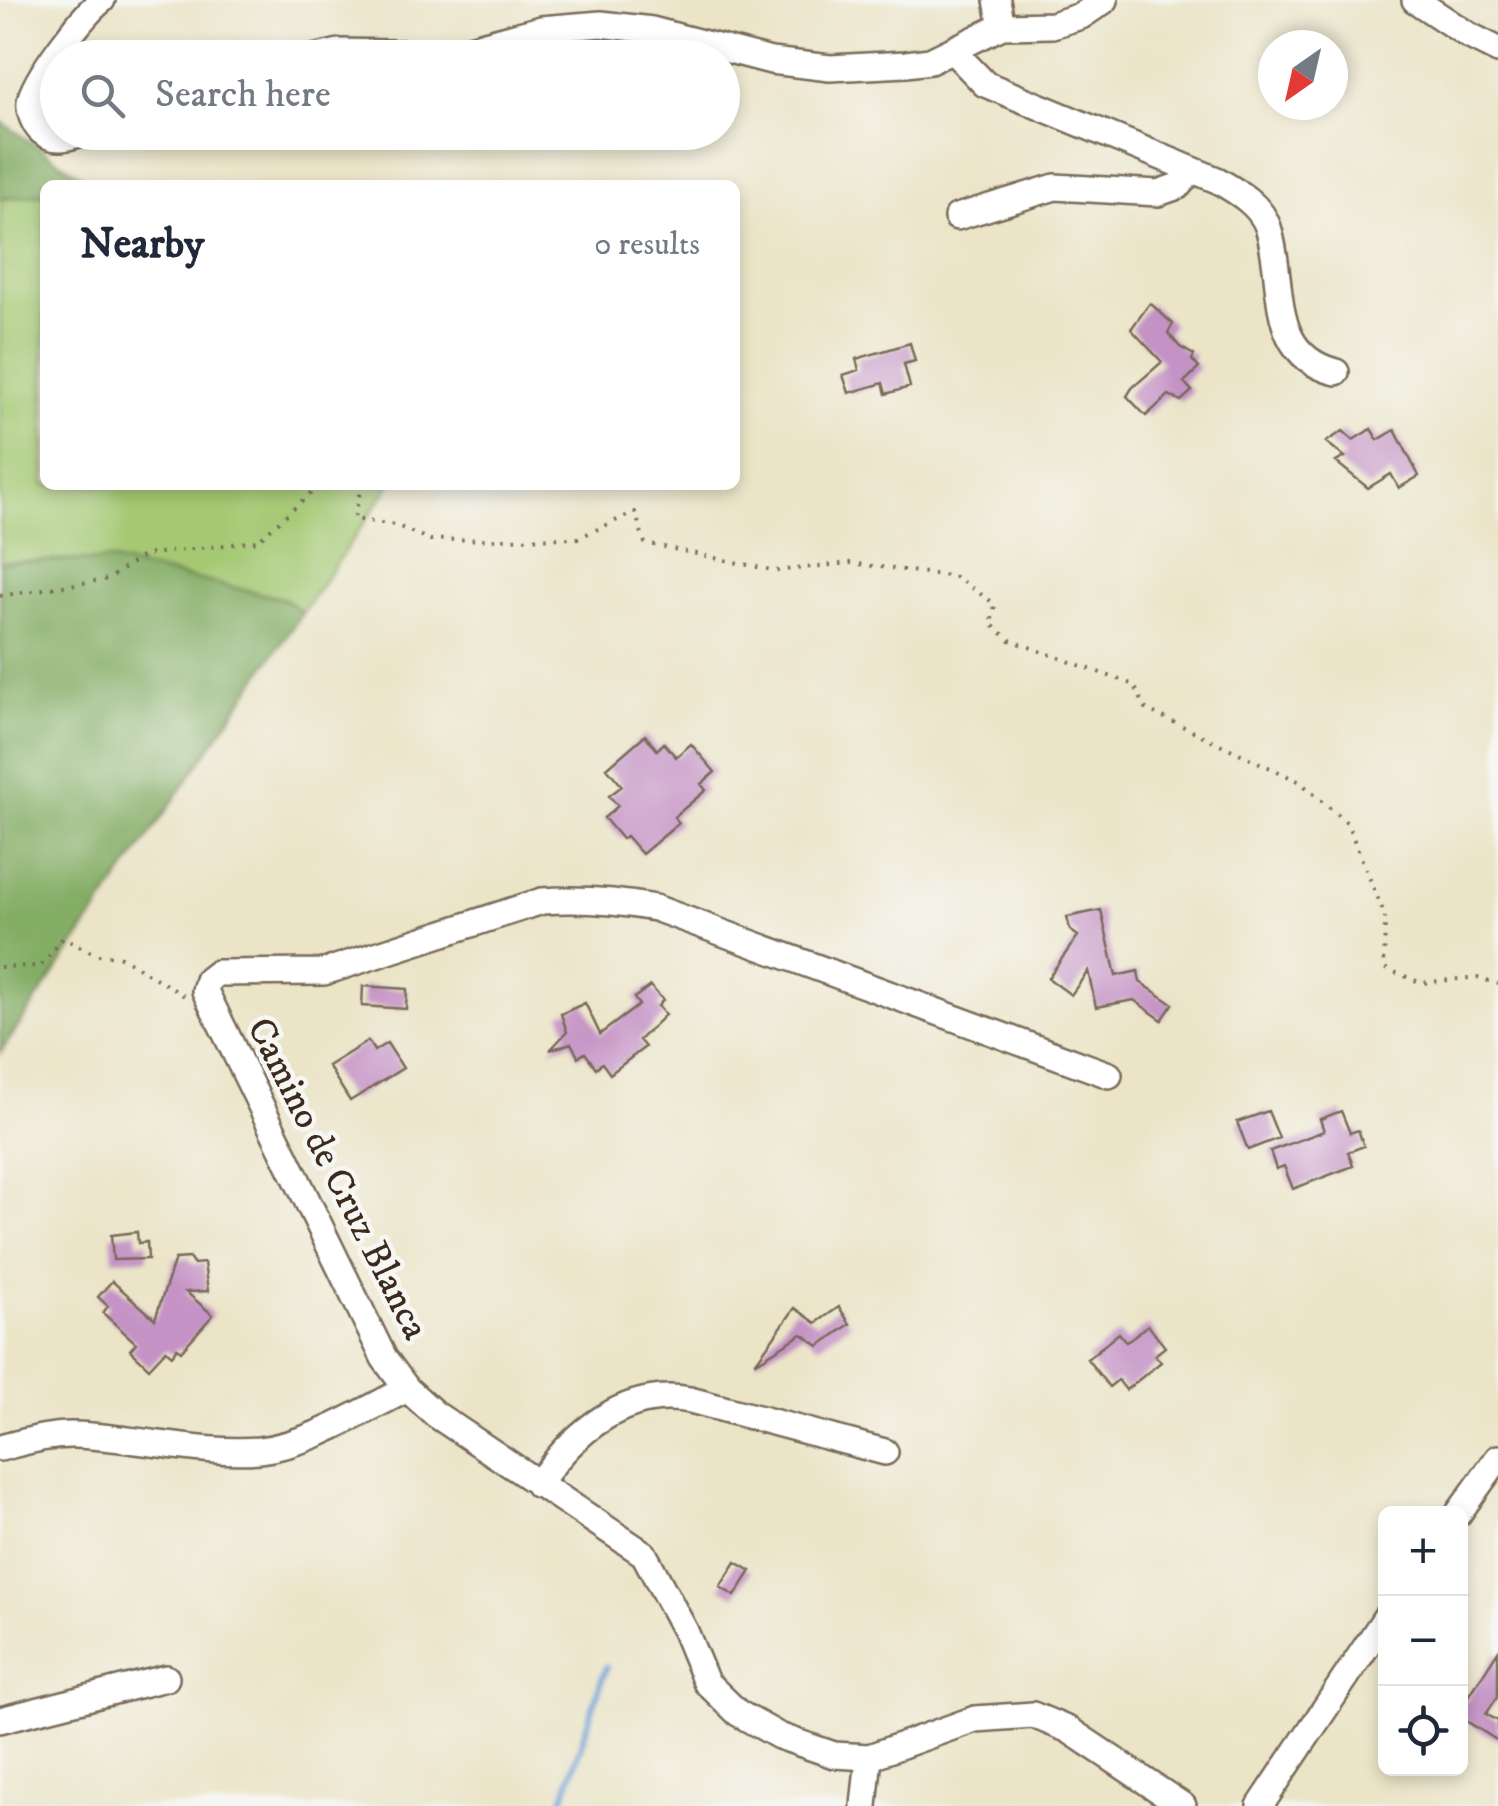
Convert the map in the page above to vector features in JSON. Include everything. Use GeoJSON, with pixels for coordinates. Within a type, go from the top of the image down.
{"type":"FeatureCollection","features":[{"type":"Feature","properties":{"kind":"street"},"geometry":{"type":"LineString","coordinates":[[68,40],[80,20],[102,0]]}},
{"type":"Feature","properties":{"kind":"street"},"geometry":{"type":"LineString","coordinates":[[997,0],[1002,26]]}},
{"type":"Feature","properties":{"kind":"street"},"geometry":{"type":"LineString","coordinates":[[740,54],[771,62],[830,68],[930,61],[1002,26],[1052,25],[1081,16],[1105,0]]}},
{"type":"Feature","properties":{"kind":"street"},"geometry":{"type":"LineString","coordinates":[[1415,0],[1468,36],[1498,50]]}},
{"type":"Feature","properties":{"kind":"street"},"geometry":{"type":"LineString","coordinates":[[502,40],[541,30],[601,24],[652,30],[689,40]]}},
{"type":"Feature","properties":{"kind":"street"},"geometry":{"type":"LineString","coordinates":[[954,52],[985,84],[1217,180],[1257,209],[1267,226],[1289,336],[1296,351],[1317,367],[1336,372]]}},
{"type":"Feature","properties":{"kind":"street"},"geometry":{"type":"LineString","coordinates":[[40,86],[30,102],[32,118],[40,130]]}},
{"type":"Feature","properties":{"kind":"street"},"geometry":{"type":"LineString","coordinates":[[957,217],[1056,187],[1158,193],[1178,186],[1192,170]]}},
{"type":"Feature","properties":{"kind":"street","name":"Camino de Cruz Blanca"},"geometry":{"type":"LineString","coordinates":[[1108,1075],[655,908],[618,901],[542,901],[324,972],[217,973],[208,980],[205,991],[384,1358],[408,1389],[435,1414],[644,1554],[686,1631],[706,1682],[738,1714],[779,1736],[834,1755],[869,1756],[974,1719],[1032,1715],[1069,1730],[1183,1806]]}},
{"type":"Feature","properties":{"kind":"street"},"geometry":{"type":"LineString","coordinates":[[0,1448],[72,1434],[257,1450],[328,1429],[408,1389]]}},
{"type":"Feature","properties":{"kind":"street"},"geometry":{"type":"LineString","coordinates":[[538,1485],[572,1442],[608,1416],[642,1399],[668,1396],[886,1452]]}},
{"type":"Feature","properties":{"kind":"street"},"geometry":{"type":"LineString","coordinates":[[1464,1506],[1498,1458]]}},
{"type":"Feature","properties":{"kind":"street"},"geometry":{"type":"LineString","coordinates":[[1260,1806],[1378,1629]]}},
{"type":"Feature","properties":{"kind":"street"},"geometry":{"type":"LineString","coordinates":[[0,1720],[166,1678]]}},
{"type":"Feature","properties":{"kind":"street"},"geometry":{"type":"LineString","coordinates":[[864,1806],[869,1756]]}},
{"type":"Feature","properties":{"kind":"path"},"geometry":{"type":"LineString","coordinates":[[0,596],[108,579],[144,555],[257,541],[314,490]]}},
{"type":"Feature","properties":{"kind":"path"},"geometry":{"type":"LineString","coordinates":[[360,490],[354,520],[395,525],[430,540],[578,538],[635,512],[646,543],[758,567],[776,570],[850,562],[956,577],[996,604],[991,624],[1010,640],[1134,685],[1146,709],[1300,782],[1347,823],[1385,916],[1384,968],[1422,983],[1476,977],[1498,984]]}},
{"type":"Feature","properties":{"kind":"path"},"geometry":{"type":"LineString","coordinates":[[0,967],[41,966],[63,938],[98,955],[121,958],[216,1014]]}},
{"type":"Feature","properties":{"kind":"green space"},"geometry":{"type":"Polygon","coordinates":[[[0,121],[87,180],[40,180],[40,195],[0,199],[0,121]]]}},
{"type":"Feature","properties":{"kind":"green space"},"geometry":{"type":"Polygon","coordinates":[[[40,195],[40,490],[387,490],[302,613],[285,599],[108,560],[0,562],[0,199],[40,195]]]}},
{"type":"Feature","properties":{"kind":"green space"},"geometry":{"type":"Polygon","coordinates":[[[108,560],[285,599],[302,613],[0,1053],[0,562],[108,560]]]}},
{"type":"Feature","properties":{"kind":"building"},"geometry":{"type":"Polygon","coordinates":[[[1150,303],[1173,324],[1168,333],[1194,355],[1192,360],[1199,368],[1184,382],[1192,391],[1181,401],[1169,395],[1146,416],[1127,396],[1162,362],[1131,329],[1150,303]]]}},
{"type":"Feature","properties":{"kind":"building"},"geometry":{"type":"Polygon","coordinates":[[[910,343],[915,361],[904,364],[910,387],[886,394],[883,383],[849,393],[843,375],[859,370],[856,359],[910,343]]]}},
{"type":"Feature","properties":{"kind":"building"},"geometry":{"type":"Polygon","coordinates":[[[1371,429],[1378,440],[1395,430],[1419,476],[1399,488],[1391,474],[1368,488],[1336,462],[1345,457],[1326,442],[1343,431],[1353,440],[1371,429]]]}},
{"type":"Feature","properties":{"kind":"building"},"geometry":{"type":"Polygon","coordinates":[[[645,735],[657,750],[664,743],[676,757],[691,744],[715,772],[701,784],[706,790],[674,817],[679,823],[642,854],[604,818],[618,806],[609,796],[622,786],[607,768],[645,735]]]}},
{"type":"Feature","properties":{"kind":"building"},"geometry":{"type":"Polygon","coordinates":[[[1101,910],[1116,976],[1138,971],[1140,982],[1173,1004],[1162,1020],[1134,1000],[1096,1007],[1088,971],[1071,995],[1048,978],[1078,936],[1070,930],[1067,917],[1101,910]]]}},
{"type":"Feature","properties":{"kind":"building"},"geometry":{"type":"Polygon","coordinates":[[[363,986],[407,989],[406,1009],[362,1006],[363,986]]]}},
{"type":"Feature","properties":{"kind":"building"},"geometry":{"type":"Polygon","coordinates":[[[650,986],[663,1000],[658,1006],[665,1015],[639,1040],[645,1047],[610,1074],[602,1063],[596,1068],[585,1053],[578,1057],[571,1043],[550,1050],[567,1032],[561,1014],[585,1003],[600,1034],[639,1005],[634,998],[650,986]]]}},
{"type":"Feature","properties":{"kind":"building"},"geometry":{"type":"Polygon","coordinates":[[[368,1041],[374,1051],[387,1043],[403,1068],[350,1101],[328,1066],[368,1041]]]}},
{"type":"Feature","properties":{"kind":"building"},"geometry":{"type":"Polygon","coordinates":[[[1268,1111],[1279,1138],[1248,1150],[1237,1122],[1268,1111]]]}},
{"type":"Feature","properties":{"kind":"building"},"geometry":{"type":"Polygon","coordinates":[[[1341,1111],[1350,1133],[1358,1130],[1364,1146],[1348,1152],[1353,1166],[1293,1189],[1284,1166],[1276,1169],[1270,1151],[1324,1131],[1320,1119],[1341,1111]]]}},
{"type":"Feature","properties":{"kind":"building"},"geometry":{"type":"Polygon","coordinates":[[[137,1232],[138,1243],[147,1242],[148,1259],[113,1260],[111,1235],[137,1232]]]}},
{"type":"Feature","properties":{"kind":"building"},"geometry":{"type":"Polygon","coordinates":[[[189,1258],[193,1264],[204,1263],[208,1291],[186,1292],[213,1315],[181,1351],[177,1348],[172,1355],[166,1350],[149,1368],[130,1350],[136,1343],[103,1313],[108,1306],[98,1297],[112,1281],[155,1319],[175,1259],[189,1258]]]}},
{"type":"Feature","properties":{"kind":"building"},"geometry":{"type":"Polygon","coordinates":[[[839,1307],[850,1324],[819,1346],[802,1334],[755,1363],[795,1308],[816,1323],[839,1307]]]}},
{"type":"Feature","properties":{"kind":"building"},"geometry":{"type":"Polygon","coordinates":[[[1148,1325],[1165,1347],[1155,1355],[1161,1362],[1126,1390],[1118,1380],[1109,1387],[1087,1359],[1119,1333],[1126,1342],[1148,1325]]]}},
{"type":"Feature","properties":{"kind":"building"},"geometry":{"type":"Polygon","coordinates":[[[736,1562],[751,1571],[735,1596],[720,1587],[736,1562]]]}},
{"type":"Feature","properties":{"kind":"building"},"geometry":{"type":"Polygon","coordinates":[[[1498,1651],[1498,1696],[1486,1714],[1498,1721],[1498,1741],[1468,1722],[1468,1698],[1498,1651]]]}},
{"type":"Feature","properties":{"kind":"waterway"},"geometry":{"type":"LineString","coordinates":[[561,1806],[606,1667]]}}]}
